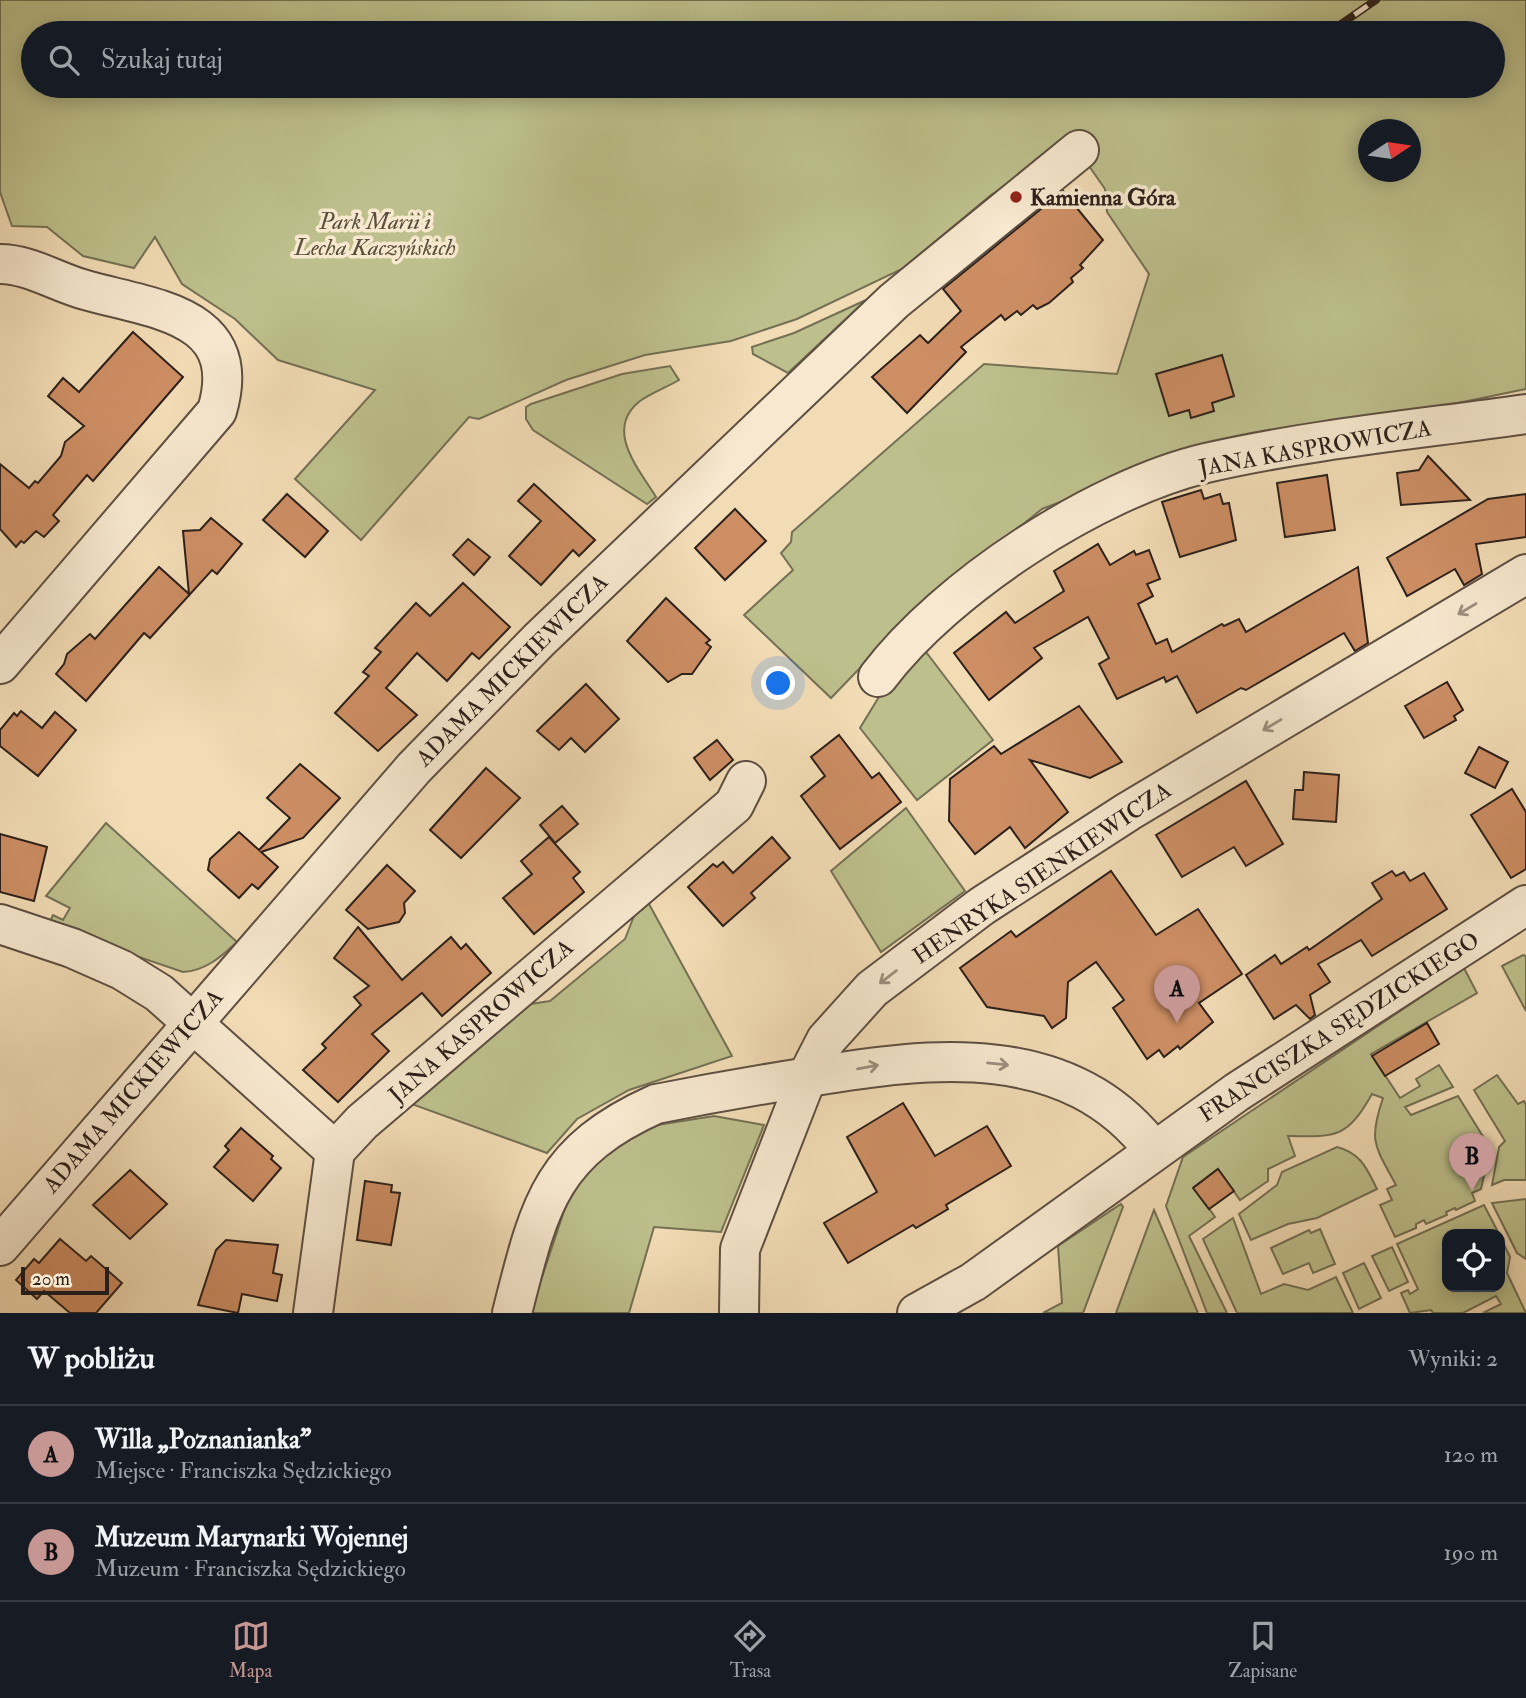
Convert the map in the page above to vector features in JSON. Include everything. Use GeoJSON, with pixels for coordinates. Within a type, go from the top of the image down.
{"type":"FeatureCollection","features":[{"type":"Feature","properties":{"kind":"street","name":"ADAMA MICKIEWICZA"},"geometry":{"type":"LineString","coordinates":[[0,1246],[414,768],[539,640],[894,301],[1079,150]]}},
{"type":"Feature","properties":{"kind":"street"},"geometry":{"type":"LineString","coordinates":[[0,264],[31,269],[109,297],[161,307],[184,318],[203,333],[219,356],[223,374],[217,411],[0,664]]}},
{"type":"Feature","properties":{"kind":"street","name":"JANA KASPROWICZA"},"geometry":{"type":"LineString","coordinates":[[878,677],[898,650],[979,579],[1021,548],[1139,486],[1205,464],[1526,414]]}},
{"type":"Feature","properties":{"kind":"street","name":"HENRYKA SIENKIEWICZA"},"geometry":{"type":"LineString","coordinates":[[807,1077],[826,1040],[872,989],[982,906],[1129,811],[1526,573]]}},
{"type":"Feature","properties":{"kind":"street","name":"JANA KASPROWICZA"},"geometry":{"type":"LineString","coordinates":[[335,1151],[362,1122],[734,805],[746,780]]}},
{"type":"Feature","properties":{"kind":"street","name":"FRANCISZKA SĘDZICKIEGO"},"geometry":{"type":"LineString","coordinates":[[917,1313],[973,1282],[1237,1092],[1526,905]]}},
{"type":"Feature","properties":{"kind":"street"},"geometry":{"type":"LineString","coordinates":[[0,924],[72,948],[122,970],[159,993],[190,1024],[335,1151],[313,1313]]}},
{"type":"Feature","properties":{"kind":"street"},"geometry":{"type":"LineString","coordinates":[[512,1313],[534,1225],[547,1196],[568,1165],[592,1139],[623,1119],[656,1104],[886,1064],[930,1060],[1001,1064],[1032,1070],[1100,1102],[1135,1127],[1154,1151]]}},
{"type":"Feature","properties":{"kind":"street"},"geometry":{"type":"LineString","coordinates":[[738,1313],[740,1248],[807,1077]]}},
{"type":"Feature","properties":{"kind":"green space","name":"Park Marii i Lecha Kaczyńskich"},"geometry":{"type":"Polygon","coordinates":[[[0,0],[1526,0],[1526,389],[1161,464],[1042,509],[914,612],[831,698],[744,615],[793,570],[781,553],[791,542],[792,532],[984,364],[1117,374],[1149,274],[1107,212],[1105,189],[1071,140],[991,195],[902,269],[797,319],[731,341],[645,355],[566,380],[479,419],[469,417],[361,540],[295,479],[375,390],[278,360],[235,319],[182,284],[155,237],[134,268],[83,256],[47,227],[12,226],[0,192],[0,0]]]}},
{"type":"Feature","properties":{"kind":"green space"},"geometry":{"type":"Polygon","coordinates":[[[866,300],[788,373],[753,354],[752,347],[794,333],[866,300]]]}},
{"type":"Feature","properties":{"kind":"green space"},"geometry":{"type":"Polygon","coordinates":[[[670,366],[679,380],[640,401],[629,412],[625,424],[628,450],[656,497],[647,504],[533,430],[526,419],[526,407],[531,404],[622,374],[670,366]]]}},
{"type":"Feature","properties":{"kind":"green space"},"geometry":{"type":"Polygon","coordinates":[[[923,648],[993,740],[917,800],[860,728],[893,674],[923,648]]]}},
{"type":"Feature","properties":{"kind":"green space"},"geometry":{"type":"Polygon","coordinates":[[[906,808],[965,891],[881,952],[831,871],[906,808]]]}},
{"type":"Feature","properties":{"kind":"green space"},"geometry":{"type":"Polygon","coordinates":[[[106,823],[237,942],[206,966],[183,972],[48,926],[53,915],[63,920],[70,908],[46,896],[106,823]]]}},
{"type":"Feature","properties":{"kind":"green space"},"geometry":{"type":"Polygon","coordinates":[[[643,893],[732,1056],[629,1090],[577,1119],[547,1153],[406,1102],[511,1007],[550,1001],[625,939],[643,893]]]}},
{"type":"Feature","properties":{"kind":"green space"},"geometry":{"type":"Polygon","coordinates":[[[1526,956],[1526,1011],[1502,966],[1526,956]]]}},
{"type":"Feature","properties":{"kind":"green space"},"geometry":{"type":"Polygon","coordinates":[[[1464,968],[1477,993],[1371,1054],[1400,1098],[1420,1086],[1416,1079],[1439,1065],[1453,1087],[1405,1107],[1411,1115],[1458,1096],[1490,1148],[1481,1189],[1472,1193],[1475,1201],[1446,1212],[1447,1215],[1426,1224],[1424,1220],[1416,1224],[1416,1228],[1395,1237],[1380,1205],[1392,1200],[1387,1189],[1396,1185],[1376,1143],[1376,1125],[1383,1098],[1372,1094],[1355,1119],[1339,1132],[1318,1136],[1288,1136],[1295,1156],[1268,1169],[1268,1181],[1240,1200],[1218,1169],[1194,1187],[1215,1217],[1189,1236],[1227,1313],[1207,1313],[1166,1206],[1183,1157],[1464,968]]]}},
{"type":"Feature","properties":{"kind":"green space"},"geometry":{"type":"Polygon","coordinates":[[[1497,1075],[1518,1104],[1524,1101],[1526,1105],[1526,1180],[1504,1180],[1492,1185],[1499,1147],[1505,1141],[1474,1090],[1497,1075]]]}},
{"type":"Feature","properties":{"kind":"green space"},"geometry":{"type":"Polygon","coordinates":[[[714,1116],[764,1125],[721,1232],[654,1227],[629,1313],[530,1313],[572,1187],[614,1145],[657,1125],[714,1116]]]}},
{"type":"Feature","properties":{"kind":"green space"},"geometry":{"type":"Polygon","coordinates":[[[1337,1147],[1358,1158],[1377,1189],[1317,1218],[1288,1224],[1251,1240],[1239,1214],[1277,1185],[1282,1172],[1337,1147]]]}},
{"type":"Feature","properties":{"kind":"green space"},"geometry":{"type":"Polygon","coordinates":[[[1526,1199],[1526,1259],[1517,1253],[1492,1203],[1526,1199]]]}},
{"type":"Feature","properties":{"kind":"green space"},"geometry":{"type":"Polygon","coordinates":[[[1121,1204],[1123,1207],[1083,1313],[1043,1313],[1062,1303],[1058,1246],[1121,1204]]]}},
{"type":"Feature","properties":{"kind":"green space"},"geometry":{"type":"Polygon","coordinates":[[[1484,1205],[1496,1229],[1442,1229],[1442,1292],[1505,1292],[1505,1246],[1510,1257],[1507,1273],[1526,1313],[1483,1313],[1501,1304],[1496,1296],[1463,1313],[1433,1313],[1431,1310],[1410,1313],[1401,1293],[1408,1290],[1410,1294],[1418,1289],[1397,1244],[1484,1205]]]}},
{"type":"Feature","properties":{"kind":"green space"},"geometry":{"type":"Polygon","coordinates":[[[1154,1210],[1198,1313],[1116,1313],[1154,1210]]]}},
{"type":"Feature","properties":{"kind":"green space"},"geometry":{"type":"Polygon","coordinates":[[[1233,1218],[1261,1294],[1284,1284],[1308,1290],[1336,1277],[1353,1313],[1237,1313],[1203,1239],[1233,1218]]]}},
{"type":"Feature","properties":{"kind":"green space"},"geometry":{"type":"Polygon","coordinates":[[[1320,1229],[1335,1264],[1313,1273],[1309,1263],[1283,1274],[1271,1248],[1309,1230],[1311,1233],[1320,1229]]]}},
{"type":"Feature","properties":{"kind":"green space"},"geometry":{"type":"Polygon","coordinates":[[[1392,1247],[1408,1282],[1389,1291],[1372,1256],[1392,1247]]]}},
{"type":"Feature","properties":{"kind":"green space"},"geometry":{"type":"Polygon","coordinates":[[[1364,1263],[1381,1298],[1359,1309],[1343,1273],[1364,1263]]]}},
{"type":"Feature","properties":{"kind":"building"},"geometry":{"type":"Polygon","coordinates":[[[1063,191],[1103,240],[1080,265],[1083,268],[1071,278],[1073,282],[1049,303],[1037,309],[1033,305],[1021,315],[1017,311],[1005,320],[1001,315],[961,347],[966,352],[907,413],[872,377],[920,335],[928,343],[961,311],[943,289],[1063,191]]]}},
{"type":"Feature","properties":{"kind":"building"},"geometry":{"type":"Polygon","coordinates":[[[133,332],[183,377],[93,481],[87,475],[53,515],[59,521],[44,537],[36,531],[16,547],[0,529],[0,464],[29,488],[35,481],[38,483],[61,456],[65,442],[84,426],[48,396],[63,378],[79,392],[133,332]]]}},
{"type":"Feature","properties":{"kind":"building"},"geometry":{"type":"Polygon","coordinates":[[[1222,355],[1234,396],[1212,403],[1214,411],[1191,418],[1189,410],[1169,416],[1156,374],[1222,355]]]}},
{"type":"Feature","properties":{"kind":"building"},"geometry":{"type":"Polygon","coordinates":[[[1428,456],[1470,500],[1401,505],[1397,473],[1419,470],[1428,456]]]}},
{"type":"Feature","properties":{"kind":"building"},"geometry":{"type":"Polygon","coordinates":[[[1327,475],[1335,530],[1285,537],[1277,483],[1327,475]]]}},
{"type":"Feature","properties":{"kind":"building"},"geometry":{"type":"Polygon","coordinates":[[[534,484],[595,540],[579,556],[573,550],[541,585],[509,556],[541,521],[518,501],[534,484]]]}},
{"type":"Feature","properties":{"kind":"building"},"geometry":{"type":"Polygon","coordinates":[[[1201,490],[1204,499],[1220,494],[1223,504],[1229,503],[1236,540],[1180,557],[1162,502],[1201,490]]]}},
{"type":"Feature","properties":{"kind":"building"},"geometry":{"type":"Polygon","coordinates":[[[287,494],[328,531],[305,557],[263,520],[287,494]]]}},
{"type":"Feature","properties":{"kind":"building"},"geometry":{"type":"Polygon","coordinates":[[[1526,494],[1526,537],[1476,544],[1482,574],[1464,585],[1455,569],[1407,596],[1387,558],[1488,499],[1526,494]]]}},
{"type":"Feature","properties":{"kind":"building"},"geometry":{"type":"Polygon","coordinates":[[[735,509],[766,541],[725,580],[695,548],[735,509]]]}},
{"type":"Feature","properties":{"kind":"building"},"geometry":{"type":"Polygon","coordinates":[[[211,518],[242,544],[217,574],[212,570],[150,638],[144,633],[86,701],[56,674],[64,664],[67,654],[90,634],[95,639],[159,567],[189,594],[183,531],[200,530],[211,518]]]}},
{"type":"Feature","properties":{"kind":"building"},"geometry":{"type":"Polygon","coordinates":[[[468,539],[490,557],[474,575],[453,555],[468,539]]]}},
{"type":"Feature","properties":{"kind":"building"},"geometry":{"type":"Polygon","coordinates":[[[1098,544],[1110,565],[1134,551],[1136,555],[1149,550],[1160,579],[1147,584],[1153,596],[1138,604],[1156,644],[1167,639],[1172,652],[1222,624],[1224,626],[1239,619],[1246,632],[1358,567],[1368,643],[1355,651],[1344,633],[1246,690],[1241,688],[1197,713],[1177,676],[1166,682],[1164,677],[1117,699],[1099,664],[1109,658],[1088,617],[1034,648],[1042,658],[989,700],[954,653],[1006,612],[1015,623],[1064,591],[1054,571],[1098,544]]]}},
{"type":"Feature","properties":{"kind":"building"},"geometry":{"type":"Polygon","coordinates":[[[463,583],[510,627],[479,659],[472,653],[447,681],[417,653],[386,688],[417,715],[378,751],[335,713],[369,676],[363,672],[381,652],[375,648],[416,603],[430,616],[463,583]]]}},
{"type":"Feature","properties":{"kind":"building"},"geometry":{"type":"Polygon","coordinates":[[[666,598],[710,640],[706,643],[711,647],[692,674],[682,674],[668,682],[627,641],[666,598]]]}},
{"type":"Feature","properties":{"kind":"building"},"geometry":{"type":"Polygon","coordinates":[[[1447,682],[1463,710],[1454,716],[1456,720],[1424,738],[1405,706],[1447,682]]]}},
{"type":"Feature","properties":{"kind":"building"},"geometry":{"type":"Polygon","coordinates":[[[586,684],[619,719],[585,752],[571,738],[559,750],[537,731],[586,684]]]}},
{"type":"Feature","properties":{"kind":"building"},"geometry":{"type":"Polygon","coordinates":[[[1079,706],[1122,762],[1090,778],[1030,760],[1068,812],[1025,848],[1010,827],[975,854],[949,821],[950,779],[994,746],[1001,754],[1079,706]]]}},
{"type":"Feature","properties":{"kind":"building"},"geometry":{"type":"Polygon","coordinates":[[[21,711],[42,728],[55,712],[76,730],[38,776],[0,746],[0,730],[14,713],[17,716],[21,711]]]}},
{"type":"Feature","properties":{"kind":"building"},"geometry":{"type":"Polygon","coordinates":[[[839,735],[872,778],[879,773],[901,802],[840,849],[801,796],[825,776],[811,757],[839,735]]]}},
{"type":"Feature","properties":{"kind":"building"},"geometry":{"type":"Polygon","coordinates":[[[717,740],[733,760],[710,780],[694,758],[717,740]]]}},
{"type":"Feature","properties":{"kind":"building"},"geometry":{"type":"Polygon","coordinates":[[[1479,747],[1508,762],[1495,788],[1465,773],[1479,747]]]}},
{"type":"Feature","properties":{"kind":"building"},"geometry":{"type":"Polygon","coordinates":[[[300,764],[340,798],[303,838],[261,852],[278,867],[258,889],[252,884],[239,898],[208,870],[210,859],[239,832],[259,850],[290,818],[267,798],[300,764]]]}},
{"type":"Feature","properties":{"kind":"building"},"geometry":{"type":"Polygon","coordinates":[[[486,768],[520,798],[461,858],[430,830],[486,768]]]}},
{"type":"Feature","properties":{"kind":"building"},"geometry":{"type":"Polygon","coordinates":[[[1304,772],[1339,775],[1336,822],[1293,819],[1295,790],[1303,790],[1304,772]]]}},
{"type":"Feature","properties":{"kind":"building"},"geometry":{"type":"Polygon","coordinates":[[[1246,781],[1283,844],[1246,866],[1234,847],[1182,877],[1156,835],[1246,781]]]}},
{"type":"Feature","properties":{"kind":"building"},"geometry":{"type":"Polygon","coordinates":[[[1512,789],[1526,812],[1526,869],[1511,878],[1471,815],[1512,789]]]}},
{"type":"Feature","properties":{"kind":"building"},"geometry":{"type":"Polygon","coordinates":[[[562,806],[578,824],[555,843],[540,825],[562,806]]]}},
{"type":"Feature","properties":{"kind":"building"},"geometry":{"type":"Polygon","coordinates":[[[0,834],[47,847],[34,901],[0,892],[0,834]]]}},
{"type":"Feature","properties":{"kind":"building"},"geometry":{"type":"Polygon","coordinates":[[[549,837],[580,872],[573,878],[584,892],[534,934],[503,898],[532,874],[521,861],[549,837]]]}},
{"type":"Feature","properties":{"kind":"building"},"geometry":{"type":"Polygon","coordinates":[[[772,837],[790,858],[751,893],[755,898],[723,926],[688,887],[713,864],[717,867],[723,862],[733,873],[772,837]]]}},
{"type":"Feature","properties":{"kind":"building"},"geometry":{"type":"Polygon","coordinates":[[[387,865],[415,891],[404,903],[405,913],[399,922],[368,929],[346,910],[387,865]]]}},
{"type":"Feature","properties":{"kind":"building"},"geometry":{"type":"Polygon","coordinates":[[[1111,871],[1156,935],[1198,909],[1242,974],[1199,1003],[1213,1022],[1180,1049],[1178,1046],[1164,1057],[1159,1050],[1147,1059],[1113,1008],[1124,1000],[1096,962],[1068,982],[1066,1018],[1052,1028],[1044,1016],[987,1007],[960,968],[1011,931],[1016,937],[1111,871]]]}},
{"type":"Feature","properties":{"kind":"building"},"geometry":{"type":"Polygon","coordinates":[[[1392,871],[1396,876],[1404,872],[1410,881],[1424,873],[1447,909],[1372,956],[1361,940],[1318,964],[1330,982],[1310,995],[1315,1015],[1310,1019],[1296,1005],[1274,1019],[1246,975],[1275,955],[1281,964],[1307,947],[1309,950],[1382,899],[1372,883],[1392,871]]]}},
{"type":"Feature","properties":{"kind":"building"},"geometry":{"type":"Polygon","coordinates":[[[358,927],[402,980],[451,937],[461,949],[466,944],[491,973],[442,1016],[422,993],[372,1034],[389,1051],[338,1102],[303,1070],[326,1048],[322,1044],[361,1005],[354,997],[369,986],[334,958],[358,927]]]}},
{"type":"Feature","properties":{"kind":"building"},"geometry":{"type":"Polygon","coordinates":[[[1427,1023],[1439,1044],[1385,1076],[1372,1056],[1427,1023]]]}},
{"type":"Feature","properties":{"kind":"building"},"geometry":{"type":"Polygon","coordinates":[[[903,1103],[935,1156],[987,1126],[1011,1166],[946,1205],[948,1209],[916,1228],[913,1225],[848,1263],[824,1223],[877,1192],[847,1137],[903,1103]]]}},
{"type":"Feature","properties":{"kind":"building"},"geometry":{"type":"Polygon","coordinates":[[[241,1128],[273,1156],[271,1159],[281,1168],[253,1201],[214,1167],[229,1150],[225,1146],[241,1128]]]}},
{"type":"Feature","properties":{"kind":"building"},"geometry":{"type":"Polygon","coordinates":[[[1218,1169],[1234,1191],[1209,1209],[1193,1188],[1218,1169]]]}},
{"type":"Feature","properties":{"kind":"building"},"geometry":{"type":"Polygon","coordinates":[[[130,1170],[167,1204],[130,1239],[93,1205],[130,1170]]]}},
{"type":"Feature","properties":{"kind":"building"},"geometry":{"type":"Polygon","coordinates":[[[365,1181],[392,1185],[391,1192],[400,1193],[391,1245],[357,1240],[365,1181]]]}},
{"type":"Feature","properties":{"kind":"building"},"geometry":{"type":"Polygon","coordinates":[[[60,1239],[86,1261],[91,1256],[122,1283],[96,1313],[70,1313],[44,1291],[37,1299],[16,1280],[34,1259],[39,1263],[60,1239]]]}},
{"type":"Feature","properties":{"kind":"building"},"geometry":{"type":"Polygon","coordinates":[[[226,1240],[278,1245],[273,1273],[282,1275],[277,1301],[242,1294],[238,1313],[198,1305],[216,1250],[226,1240]]]}},
{"type":"Feature","properties":{"kind":"railway"},"geometry":{"type":"LineString","coordinates":[[1345,21],[1376,0]]}},
{"type":"Feature","properties":{"kind":"place","name":"Kamienna Góra"},"geometry":{"type":"Point","coordinates":[1016,197]}},
{"type":"Feature","properties":{"kind":"place","name":"Willa „Poznanianka”"},"geometry":{"type":"Point","coordinates":[1177,1023]}},
{"type":"Feature","properties":{"kind":"place","name":"Muzeum Marynarki Wojennej"},"geometry":{"type":"Point","coordinates":[1472,1191]}}]}
